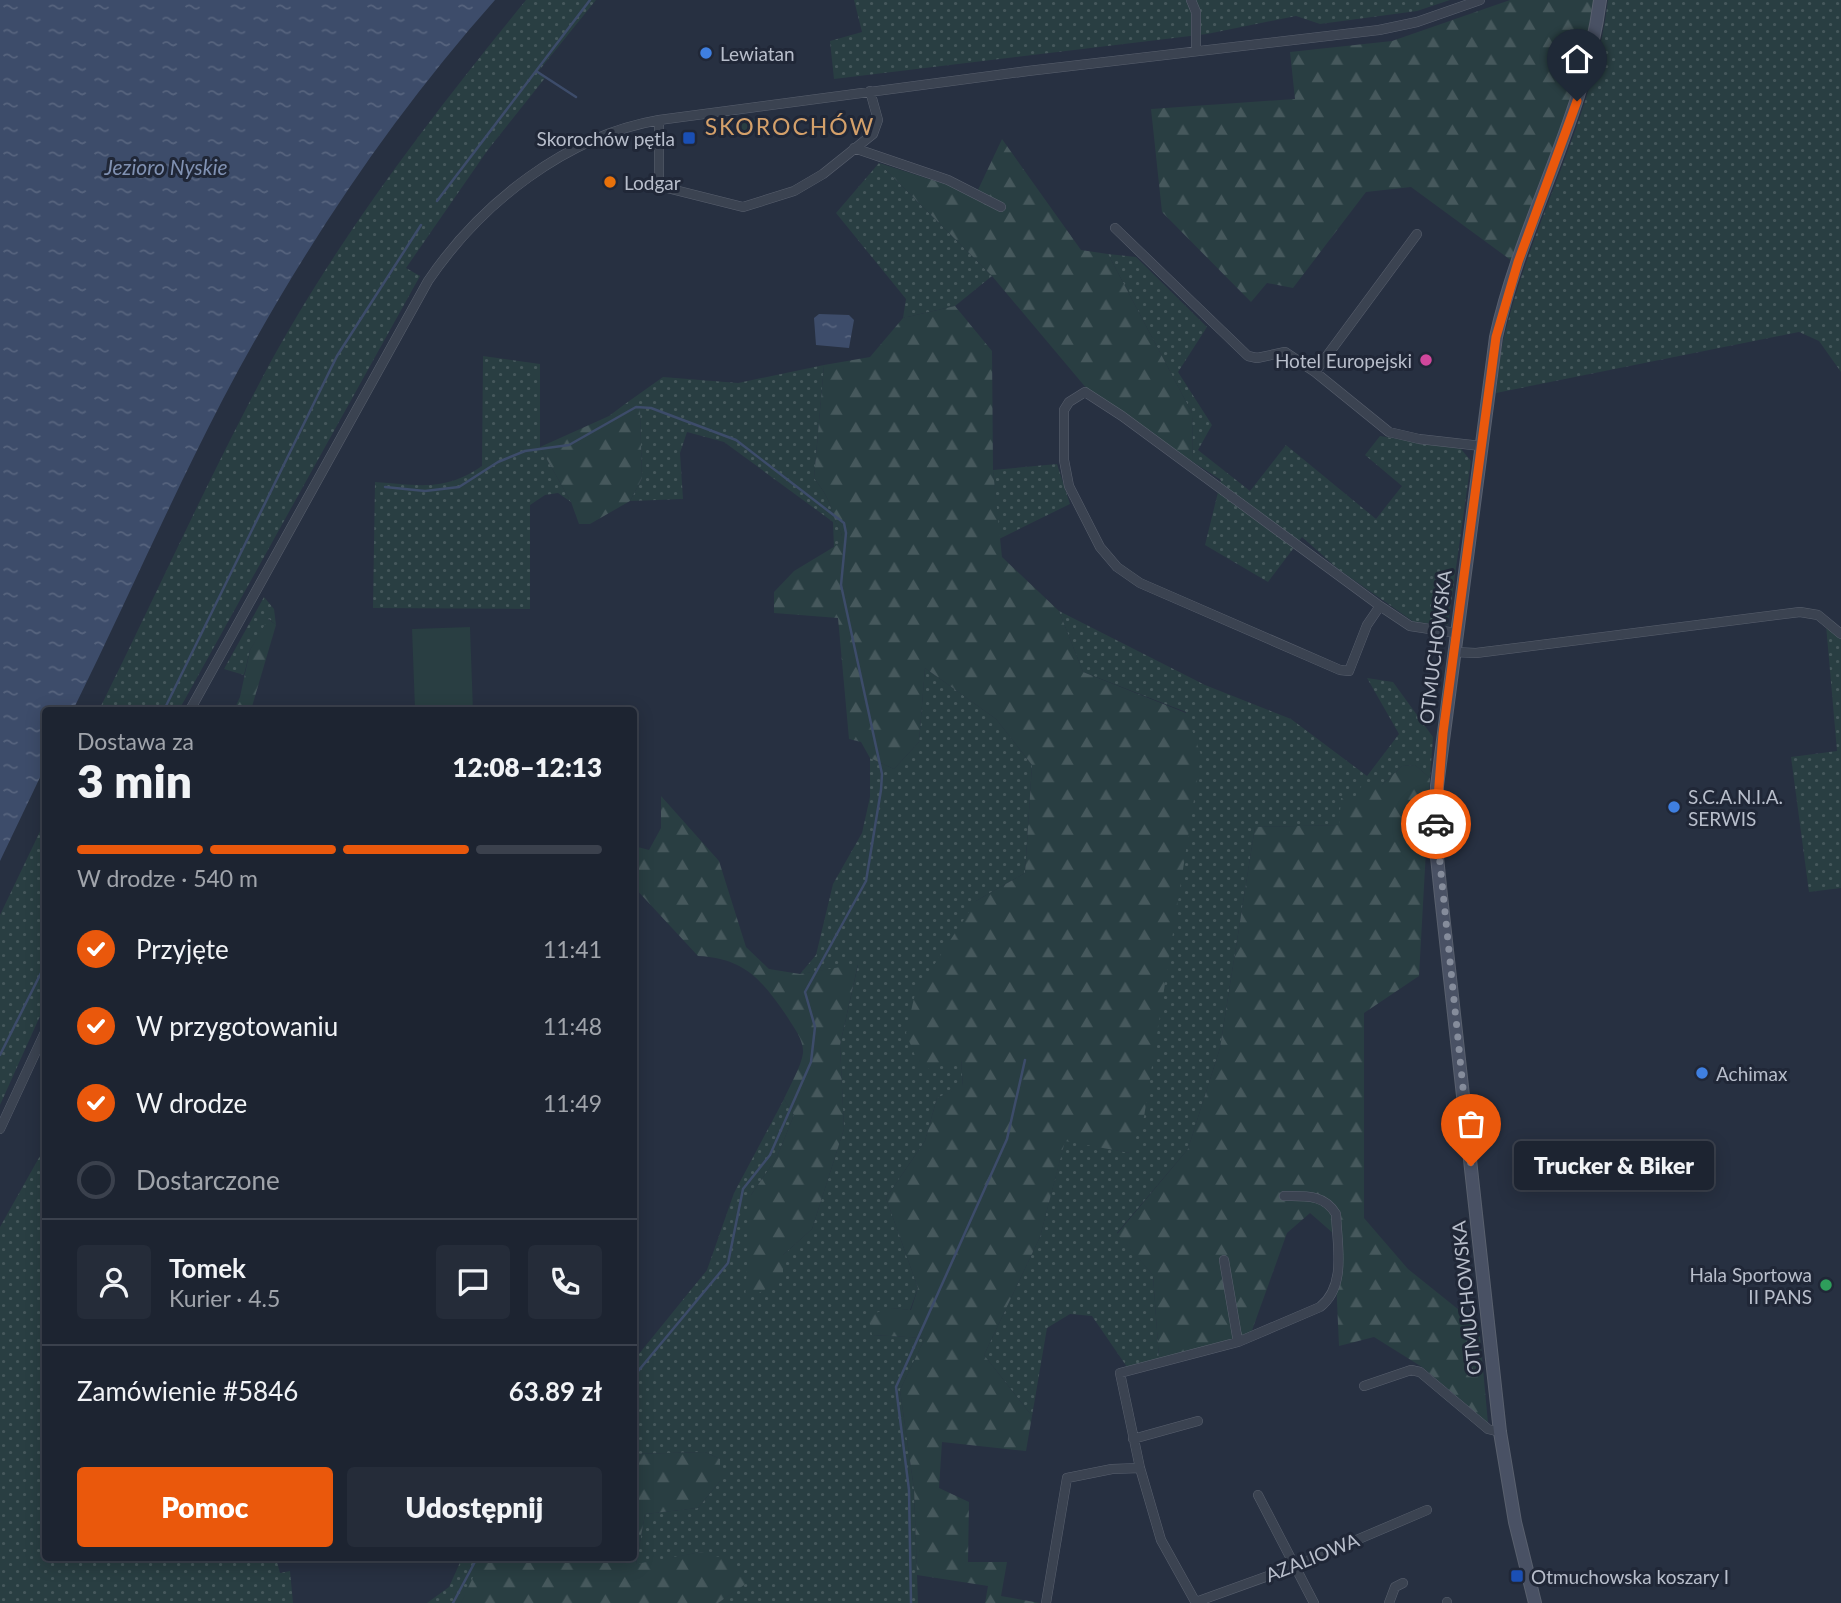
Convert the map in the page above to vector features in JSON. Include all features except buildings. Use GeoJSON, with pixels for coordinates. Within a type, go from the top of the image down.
{"type":"FeatureCollection","features":[{"type":"Feature","properties":{"kind":"main road","name":"OTMUCHOWSKA"},"geometry":{"type":"LineString","coordinates":[[1535,1603],[1515,1522],[1500,1432],[1436,847],[1437,786],[1481,446],[1501,318],[1584,80],[1600,0]]}},
{"type":"Feature","properties":{"kind":"street"},"geometry":{"type":"LineString","coordinates":[[1191,0],[1196,12],[1196,51]]}},
{"type":"Feature","properties":{"kind":"street"},"geometry":{"type":"LineString","coordinates":[[192,707],[443,259],[488,212],[562,155],[610,133],[659,120],[870,91],[1379,30],[1417,22],[1480,0]]}},
{"type":"Feature","properties":{"kind":"street"},"geometry":{"type":"LineString","coordinates":[[659,120],[659,186],[743,206],[794,191],[854,148],[878,126],[870,91]]}},
{"type":"Feature","properties":{"kind":"street"},"geometry":{"type":"LineString","coordinates":[[854,148],[948,180],[1001,207]]}},
{"type":"Feature","properties":{"kind":"street"},"geometry":{"type":"LineString","coordinates":[[1115,228],[1248,356],[1257,358],[1285,352],[1315,372],[1389,432],[1419,439],[1481,446]]}},
{"type":"Feature","properties":{"kind":"street"},"geometry":{"type":"LineString","coordinates":[[1315,372],[1417,234]]}},
{"type":"Feature","properties":{"kind":"street"},"geometry":{"type":"LineString","coordinates":[[1380,606],[1367,625],[1349,671],[1316,662],[1140,583],[1117,567],[1100,547],[1069,486],[1065,460],[1064,410],[1069,402],[1085,392],[1122,416],[1410,626],[1456,633]]}},
{"type":"Feature","properties":{"kind":"street"},"geometry":{"type":"LineString","coordinates":[[1454,652],[1498,650],[1800,612],[1818,615],[1841,634]]}},
{"type":"Feature","properties":{"kind":"street"},"geometry":{"type":"LineString","coordinates":[[0,1129],[42,1039]]}},
{"type":"Feature","properties":{"kind":"street"},"geometry":{"type":"LineString","coordinates":[[1196,1602],[1161,1540],[1140,1468],[1120,1373],[1238,1342],[1320,1307],[1331,1299],[1337,1283],[1336,1214],[1330,1204],[1320,1199],[1284,1196]]}},
{"type":"Feature","properties":{"kind":"street"},"geometry":{"type":"LineString","coordinates":[[1224,1260],[1238,1342]]}},
{"type":"Feature","properties":{"kind":"street"},"geometry":{"type":"LineString","coordinates":[[1364,1386],[1411,1370],[1420,1371],[1488,1429],[1500,1432]]}},
{"type":"Feature","properties":{"kind":"street"},"geometry":{"type":"LineString","coordinates":[[1133,1439],[1198,1421]]}},
{"type":"Feature","properties":{"kind":"street"},"geometry":{"type":"LineString","coordinates":[[1046,1603],[1067,1478],[1112,1469],[1140,1468]]}},
{"type":"Feature","properties":{"kind":"street"},"geometry":{"type":"LineString","coordinates":[[1258,1495],[1314,1603]]}},
{"type":"Feature","properties":{"kind":"street","name":"AZALIOWA"},"geometry":{"type":"LineString","coordinates":[[1196,1602],[1293,1567],[1427,1510]]}},
{"type":"Feature","properties":{"kind":"street"},"geometry":{"type":"LineString","coordinates":[[1389,1603],[1395,1587],[1403,1583]]}},
{"type":"Feature","properties":{"kind":"green space"},"geometry":{"type":"Polygon","coordinates":[[[526,0],[596,0],[537,73],[545,78],[487,151],[406,268],[420,276],[181,707],[100,707],[218,463],[288,331],[318,281],[383,185],[453,91],[526,0]]]}},
{"type":"Feature","properties":{"kind":"green space"},"geometry":{"type":"Polygon","coordinates":[[[854,0],[1450,0],[1417,11],[1320,24],[1296,16],[1207,34],[834,79],[830,41],[862,32],[854,0]]]}},
{"type":"Feature","properties":{"kind":"green space"},"geometry":{"type":"Polygon","coordinates":[[[1510,0],[1594,0],[1581,72],[1512,261],[1411,187],[1366,192],[1293,288],[1267,283],[1251,302],[1162,212],[1151,109],[1295,99],[1290,52],[1392,41],[1510,0]]]}},
{"type":"Feature","properties":{"kind":"green space"},"geometry":{"type":"Polygon","coordinates":[[[1608,0],[1841,0],[1841,372],[1819,341],[1799,332],[1496,393],[1506,329],[1518,287],[1590,85],[1608,0]]]}},
{"type":"Feature","properties":{"kind":"green space"},"geometry":{"type":"Polygon","coordinates":[[[766,117],[768,128],[738,135],[735,132],[734,125],[738,121],[766,117]]]}},
{"type":"Feature","properties":{"kind":"green space"},"geometry":{"type":"Polygon","coordinates":[[[1002,139],[1081,250],[1108,254],[1192,413],[1193,462],[1087,389],[992,276],[879,163],[976,194],[1002,139]]]}},
{"type":"Feature","properties":{"kind":"green space"},"geometry":{"type":"Polygon","coordinates":[[[879,163],[992,276],[955,306],[903,318],[906,299],[836,213],[879,163]]]}},
{"type":"Feature","properties":{"kind":"green space"},"geometry":{"type":"Polygon","coordinates":[[[1108,254],[1136,257],[1207,327],[1178,372],[1212,425],[1198,450],[1250,491],[1286,445],[1376,519],[1402,486],[1365,455],[1380,436],[1461,449],[1471,461],[1448,625],[1414,622],[1338,569],[1302,537],[1268,582],[1205,545],[1221,480],[1193,462],[1192,413],[1108,254]]]}},
{"type":"Feature","properties":{"kind":"green space"},"geometry":{"type":"Polygon","coordinates":[[[955,306],[992,351],[993,470],[1002,557],[1059,611],[1083,672],[1186,713],[1201,755],[1144,1117],[1130,1153],[1065,1141],[1040,1237],[984,1355],[1032,1416],[1026,1451],[942,1442],[939,1488],[969,1502],[968,1562],[1007,1562],[1001,1596],[1040,1603],[985,1603],[988,1586],[917,1575],[914,1489],[900,1390],[925,1338],[872,1335],[868,1315],[892,1308],[911,1310],[918,1288],[886,1198],[925,1141],[937,1098],[963,1086],[961,1059],[921,1071],[906,1033],[915,994],[976,901],[1025,873],[1032,765],[996,719],[925,668],[919,742],[894,769],[870,758],[861,742],[849,739],[838,618],[774,613],[774,592],[794,571],[842,542],[829,502],[814,478],[824,365],[870,357],[903,318],[955,306]]]}},
{"type":"Feature","properties":{"kind":"green space"},"geometry":{"type":"Polygon","coordinates":[[[483,356],[540,364],[540,447],[571,502],[558,493],[545,495],[530,505],[530,609],[373,608],[375,482],[431,485],[455,480],[482,466],[483,356]]]}},
{"type":"Feature","properties":{"kind":"green space"},"geometry":{"type":"Polygon","coordinates":[[[824,365],[814,478],[827,498],[841,533],[842,542],[834,549],[833,522],[724,442],[687,432],[680,453],[683,499],[630,501],[642,478],[640,411],[625,404],[663,377],[738,383],[824,365]]]}},
{"type":"Feature","properties":{"kind":"green space"},"geometry":{"type":"Polygon","coordinates":[[[625,404],[640,410],[642,478],[630,501],[590,524],[579,524],[571,502],[540,447],[609,416],[625,404]]]}},
{"type":"Feature","properties":{"kind":"green space"},"geometry":{"type":"Polygon","coordinates":[[[1057,464],[1070,504],[999,539],[993,470],[1057,464]]]}},
{"type":"Feature","properties":{"kind":"green space"},"geometry":{"type":"Polygon","coordinates":[[[264,597],[274,609],[276,625],[269,619],[250,650],[244,675],[224,669],[264,597]]]}},
{"type":"Feature","properties":{"kind":"green space"},"geometry":{"type":"Polygon","coordinates":[[[1059,611],[1205,685],[1291,719],[1367,776],[1399,734],[1367,678],[1393,682],[1433,737],[1430,778],[1415,765],[1402,766],[1340,825],[1255,827],[1220,1048],[1188,1149],[1117,1233],[1153,1275],[1159,1359],[1127,1367],[1092,1316],[1070,1314],[1047,1328],[1032,1416],[984,1355],[1040,1237],[1065,1140],[1130,1153],[1186,712],[1083,672],[1059,611]]]}},
{"type":"Feature","properties":{"kind":"green space"},"geometry":{"type":"Polygon","coordinates":[[[268,619],[276,625],[252,707],[235,707],[240,697],[250,650],[268,619]]]}},
{"type":"Feature","properties":{"kind":"green space"},"geometry":{"type":"Polygon","coordinates":[[[1826,625],[1841,638],[1841,888],[1809,892],[1791,757],[1837,751],[1826,625]]]}},
{"type":"Feature","properties":{"kind":"green space"},"geometry":{"type":"Polygon","coordinates":[[[470,627],[473,707],[415,707],[412,629],[470,627]]]}},
{"type":"Feature","properties":{"kind":"green space"},"geometry":{"type":"Polygon","coordinates":[[[925,668],[996,719],[1032,765],[1025,873],[976,901],[961,1059],[963,1087],[937,1098],[925,1141],[886,1198],[918,1288],[910,1310],[892,1308],[872,1335],[925,1338],[900,1390],[914,1489],[918,1603],[718,1603],[746,1583],[701,1552],[636,1565],[645,1514],[698,1508],[720,1481],[720,1459],[705,1452],[637,1454],[637,1356],[707,1270],[734,1193],[784,1099],[794,1115],[777,1157],[751,1195],[783,1255],[812,1229],[844,1129],[840,1045],[858,965],[800,974],[816,955],[833,884],[862,833],[870,797],[870,758],[894,769],[919,742],[925,668]]]}},
{"type":"Feature","properties":{"kind":"green space"},"geometry":{"type":"Polygon","coordinates":[[[1415,765],[1430,778],[1419,976],[1364,1013],[1364,1218],[1408,1269],[1479,1326],[1488,1423],[1422,1367],[1374,1337],[1339,1346],[1334,1234],[1310,1213],[1287,1233],[1250,1336],[1159,1359],[1153,1275],[1117,1234],[1188,1149],[1220,1048],[1255,827],[1339,825],[1341,798],[1355,797],[1363,783],[1382,785],[1402,766],[1415,765]]]}},
{"type":"Feature","properties":{"kind":"green space"},"geometry":{"type":"Polygon","coordinates":[[[661,796],[719,861],[746,947],[769,969],[800,974],[858,964],[840,1045],[844,1129],[812,1229],[783,1255],[783,1279],[745,1301],[751,1195],[777,1157],[794,1115],[784,1099],[800,1064],[803,1048],[788,1018],[761,983],[741,967],[728,961],[698,956],[637,890],[637,847],[649,850],[661,828],[661,796]]]}},
{"type":"Feature","properties":{"kind":"green space"},"geometry":{"type":"Polygon","coordinates":[[[42,827],[42,1012],[0,1105],[0,915],[42,827]]]}},
{"type":"Feature","properties":{"kind":"green space"},"geometry":{"type":"Polygon","coordinates":[[[42,1152],[42,1561],[277,1561],[280,1573],[290,1571],[293,1603],[0,1603],[0,1227],[42,1152]]]}},
{"type":"Feature","properties":{"kind":"green space"},"geometry":{"type":"Polygon","coordinates":[[[705,1452],[720,1459],[720,1481],[698,1508],[645,1514],[637,1558],[637,1454],[705,1452]]]}},
{"type":"Feature","properties":{"kind":"green space"},"geometry":{"type":"Polygon","coordinates":[[[701,1552],[729,1560],[747,1583],[718,1603],[461,1603],[481,1561],[637,1561],[636,1564],[701,1552]]]}},
{"type":"Feature","properties":{"kind":"green space"},"geometry":{"type":"Polygon","coordinates":[[[461,1561],[483,1561],[461,1603],[427,1603],[449,1587],[461,1561]]]}},
{"type":"Feature","properties":{"kind":"water","name":"Jezioro Nyskie"},"geometry":{"type":"Polygon","coordinates":[[[0,0],[495,0],[418,93],[382,142],[347,191],[282,294],[223,399],[184,476],[74,707],[42,707],[42,773],[0,861],[0,0]]]}},
{"type":"Feature","properties":{"kind":"water"},"geometry":{"type":"Polygon","coordinates":[[[819,314],[849,315],[854,320],[849,348],[816,345],[814,318],[819,314]]]}},
{"type":"Feature","properties":{"kind":"waterway"},"geometry":{"type":"LineString","coordinates":[[437,201],[590,0]]}},
{"type":"Feature","properties":{"kind":"waterway"},"geometry":{"type":"LineString","coordinates":[[536,71],[576,97]]}},
{"type":"Feature","properties":{"kind":"waterway"},"geometry":{"type":"LineString","coordinates":[[165,707],[337,356],[421,225]]}},
{"type":"Feature","properties":{"kind":"waterway"},"geometry":{"type":"LineString","coordinates":[[385,487],[425,491],[459,487],[498,462],[525,451],[569,445],[636,407],[651,408],[736,440],[844,523],[846,533],[841,585],[882,774],[866,881],[805,992],[815,1027],[811,1062],[770,1155],[743,1189],[728,1263],[637,1372]]}},
{"type":"Feature","properties":{"kind":"waterway"},"geometry":{"type":"LineString","coordinates":[[0,1055],[42,971]]}},
{"type":"Feature","properties":{"kind":"waterway"},"geometry":{"type":"LineString","coordinates":[[911,1603],[909,1490],[896,1387],[1007,1139],[1025,1060]]}},
{"type":"Feature","properties":{"kind":"waterway"},"geometry":{"type":"LineString","coordinates":[[453,1603],[475,1561]]}},
{"type":"Feature","properties":{"kind":"way so far"},"geometry":{"type":"LineString","coordinates":[[1436,824],[1436,847],[1471,1166]]}},
{"type":"Feature","properties":{"kind":"place","name":"Lewiatan"},"geometry":{"type":"Point","coordinates":[706,53]}},
{"type":"Feature","properties":{"kind":"place","name":"Skorochów pętla"},"geometry":{"type":"Point","coordinates":[689,138]}},
{"type":"Feature","properties":{"kind":"place","name":"Lodgar"},"geometry":{"type":"Point","coordinates":[610,182]}},
{"type":"Feature","properties":{"kind":"place","name":"Hotel Europejski"},"geometry":{"type":"Point","coordinates":[1426,360]}},
{"type":"Feature","properties":{"kind":"place","name":"S.C.A.N.I.A. SERWIS"},"geometry":{"type":"Point","coordinates":[1674,807]}},
{"type":"Feature","properties":{"kind":"place","name":"Achimax"},"geometry":{"type":"Point","coordinates":[1702,1073]}},
{"type":"Feature","properties":{"kind":"place","name":"Trucker & Biker"},"geometry":{"type":"Point","coordinates":[1471,1166]}},
{"type":"Feature","properties":{"kind":"place","name":"Hala Sportowa II PANS"},"geometry":{"type":"Point","coordinates":[1826,1285]}},
{"type":"Feature","properties":{"kind":"place","name":"Otmuchowska koszary I"},"geometry":{"type":"Point","coordinates":[1517,1576]}},
{"type":"Feature","properties":{"kind":"district","name":"SKOROCHÓW"},"geometry":{"type":"Point","coordinates":[790,126]}},
{"type":"Feature","properties":{"kind":"route"},"geometry":{"type":"LineString","coordinates":[[1436,824],[1443,733],[1496,337],[1518,262],[1577,101]]}}]}
